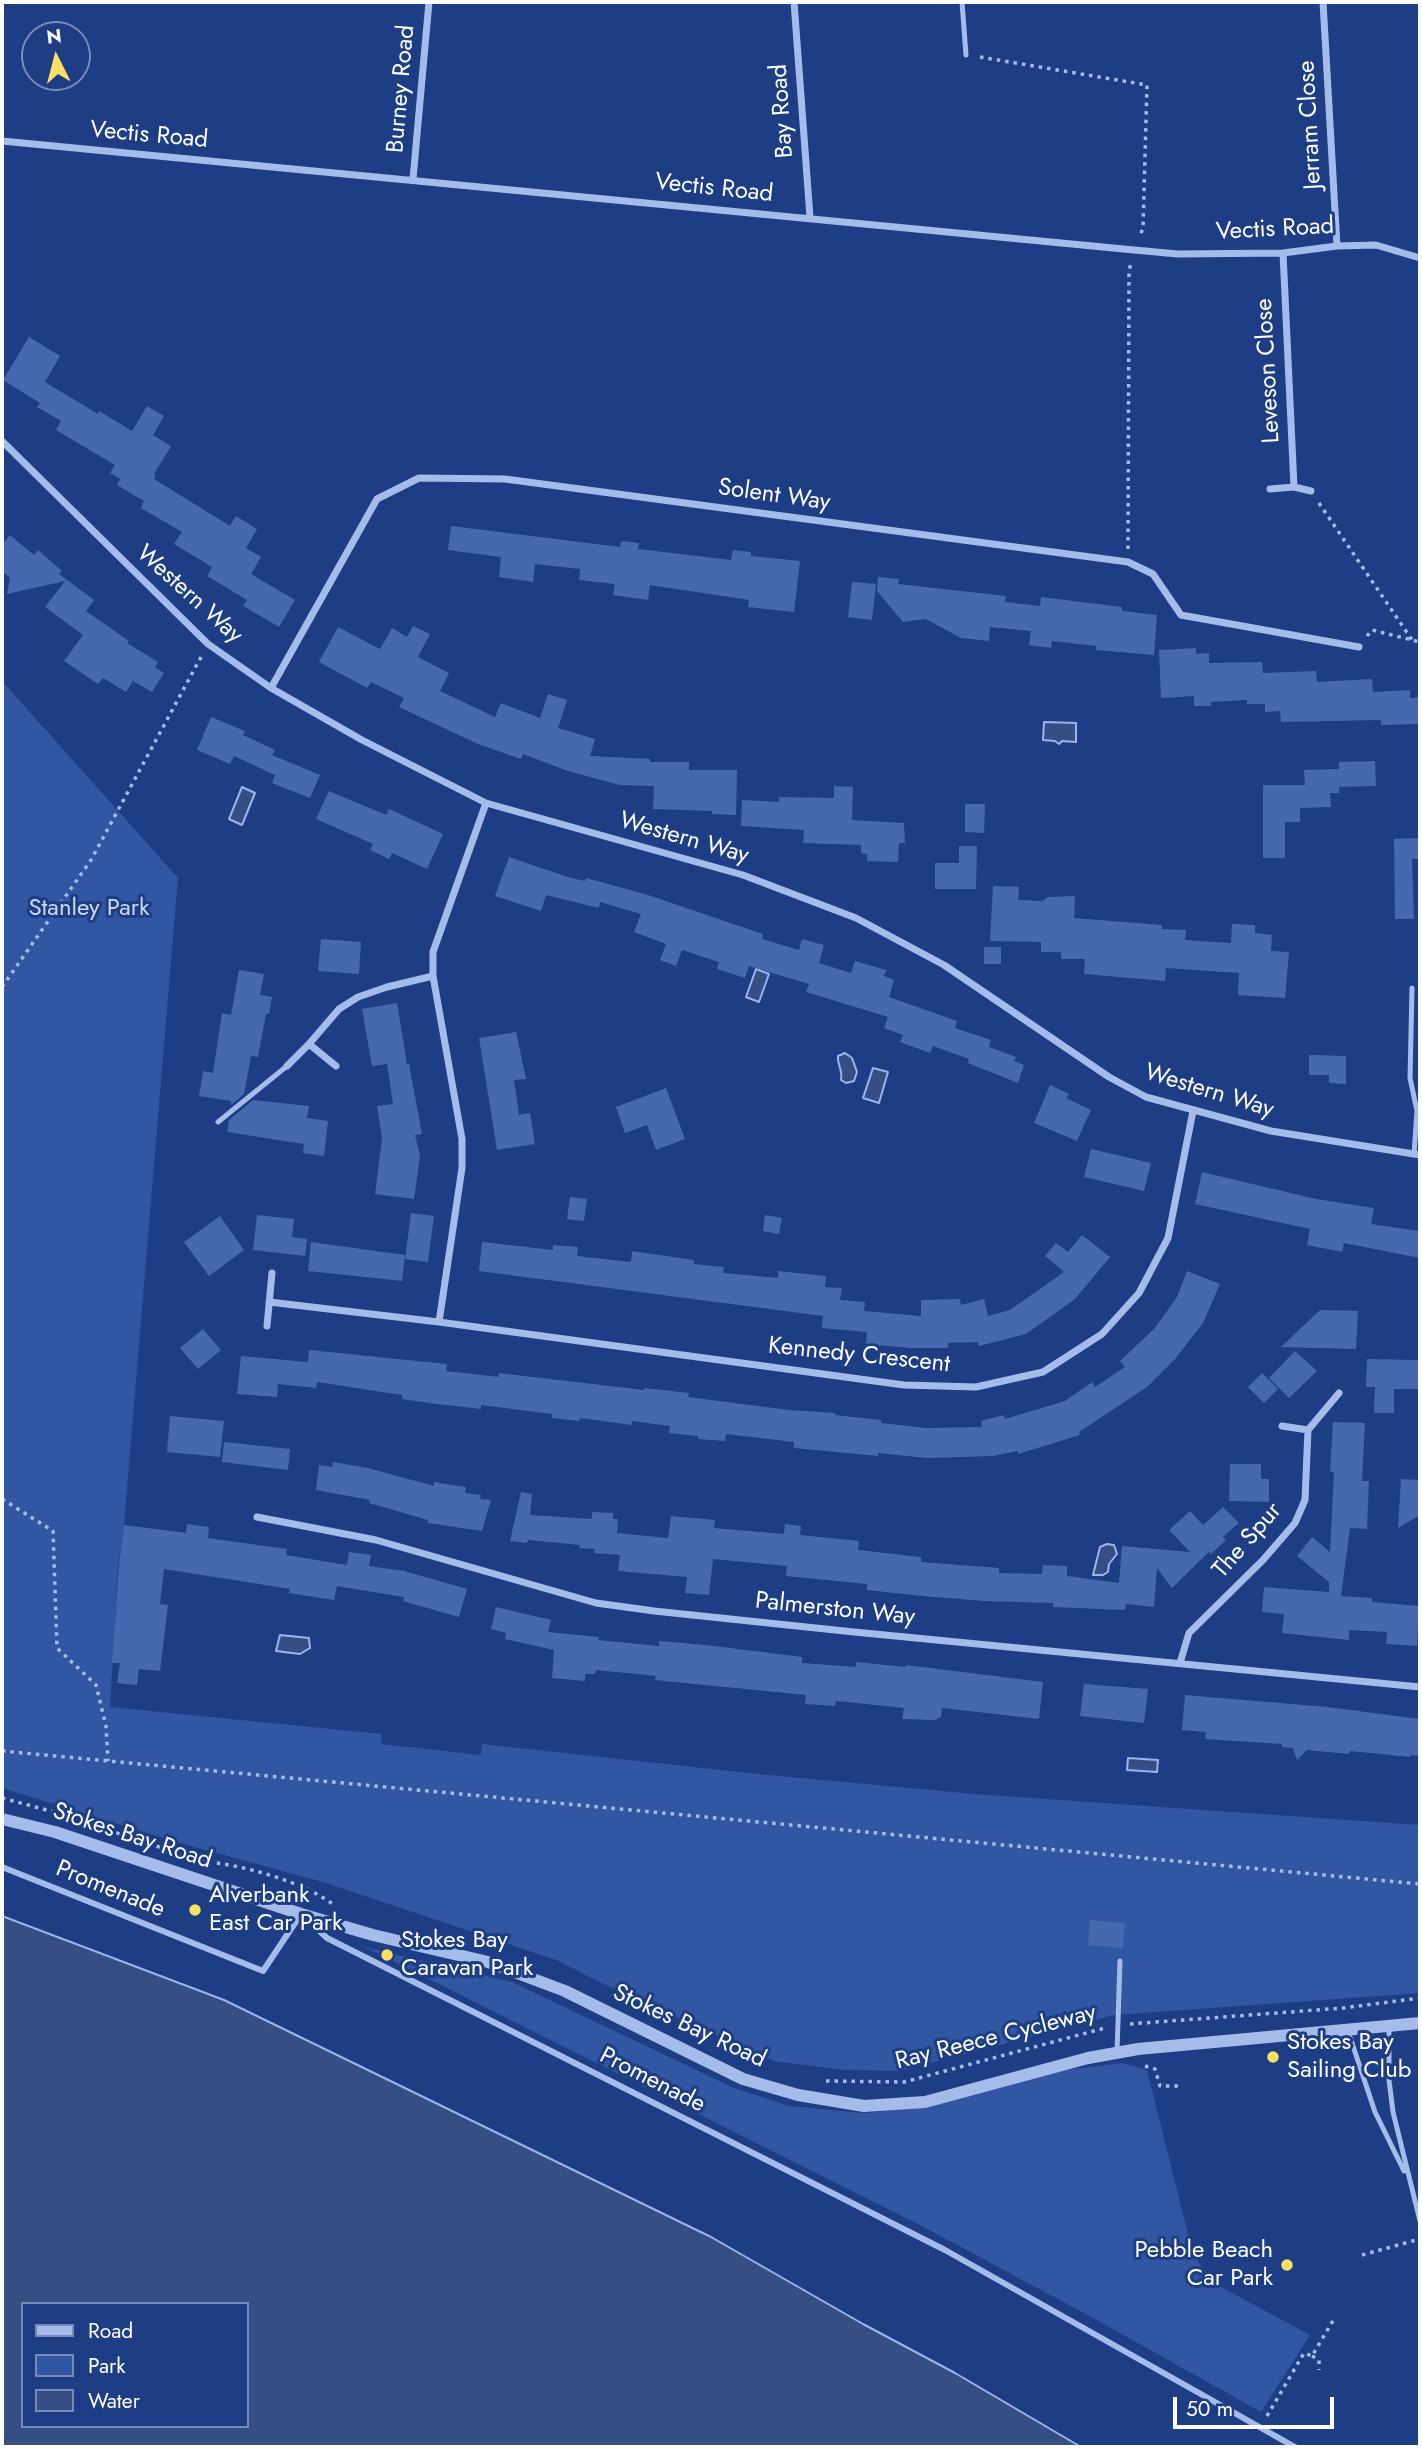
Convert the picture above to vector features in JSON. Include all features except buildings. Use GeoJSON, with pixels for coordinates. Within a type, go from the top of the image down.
{"type":"FeatureCollection","features":[{"type":"Feature","properties":{"kind":"street","name":"Burney Road"},"geometry":{"type":"LineString","coordinates":[[413,179],[429,2]]}},
{"type":"Feature","properties":{"kind":"street","name":"Bay Road"},"geometry":{"type":"LineString","coordinates":[[794,2],[810,217]]}},
{"type":"Feature","properties":{"kind":"street","name":"Jerram Close"},"geometry":{"type":"LineString","coordinates":[[1323,2],[1337,246]]}},
{"type":"Feature","properties":{"kind":"street","name":"Vectis Road"},"geometry":{"type":"LineString","coordinates":[[2,141],[1178,254],[1283,253],[1337,246],[1376,246],[1420,258]]}},
{"type":"Feature","properties":{"kind":"street","name":"Leveson Close"},"geometry":{"type":"LineString","coordinates":[[1283,253],[1294,487]]}},
{"type":"Feature","properties":{"kind":"street","name":"Western Way"},"geometry":{"type":"LineString","coordinates":[[2,441],[208,644],[271,688],[362,740],[486,803],[743,874],[856,918],[944,965],[1109,1077],[1146,1097],[1271,1131],[1417,1155]]}},
{"type":"Feature","properties":{"kind":"street","name":"Solent Way"},"geometry":{"type":"LineString","coordinates":[[271,688],[377,499],[418,478],[505,479],[1128,562],[1153,574],[1181,615],[1359,647]]}},
{"type":"Feature","properties":{"kind":"street"},"geometry":{"type":"LineString","coordinates":[[1270,489],[1294,487],[1311,491]]}},
{"type":"Feature","properties":{"kind":"street"},"geometry":{"type":"LineString","coordinates":[[439,1322],[462,1175],[462,1139],[432,976],[433,952],[486,803]]}},
{"type":"Feature","properties":{"kind":"street"},"geometry":{"type":"LineString","coordinates":[[287,1066],[339,1009],[358,997],[432,976]]}},
{"type":"Feature","properties":{"kind":"street"},"geometry":{"type":"LineString","coordinates":[[309,1044],[336,1066]]}},
{"type":"Feature","properties":{"kind":"street","name":"Kennedy Crescent"},"geometry":{"type":"LineString","coordinates":[[269,1302],[439,1322],[904,1385],[976,1387],[1043,1372],[1102,1334],[1139,1293],[1168,1238],[1193,1111]]}},
{"type":"Feature","properties":{"kind":"street"},"geometry":{"type":"LineString","coordinates":[[267,1326],[272,1273]]}},
{"type":"Feature","properties":{"kind":"street"},"geometry":{"type":"LineString","coordinates":[[1282,1426],[1308,1430],[1339,1393]]}},
{"type":"Feature","properties":{"kind":"street","name":"The Spur"},"geometry":{"type":"LineString","coordinates":[[1180,1663],[1189,1633],[1263,1560],[1295,1523],[1306,1500],[1308,1430]]}},
{"type":"Feature","properties":{"kind":"street","name":"Palmerston Way"},"geometry":{"type":"LineString","coordinates":[[257,1517],[376,1540],[596,1603],[854,1632],[1420,1687]]}},
{"type":"Feature","properties":{"kind":"street","name":"Stokes Bay Road"},"geometry":{"type":"LineString","coordinates":[[2,1819],[55,1832],[300,1914],[373,1935],[488,1962],[565,1991],[743,2079],[798,2095],[864,2106],[925,2102],[1024,2074],[1116,2053],[1420,2023]]}},
{"type":"Feature","properties":{"kind":"street","name":"Promenade"},"geometry":{"type":"LineString","coordinates":[[2,1867],[263,1971],[300,1914],[327,1938],[945,2250],[1295,2447]]}},
{"type":"Feature","properties":{"kind":"lane"},"geometry":{"type":"LineString","coordinates":[[962,2],[966,55]]}},
{"type":"Feature","properties":{"kind":"lane"},"geometry":{"type":"LineString","coordinates":[[1412,988],[1410,1078],[1417,1111],[1417,1155]]}},
{"type":"Feature","properties":{"kind":"lane"},"geometry":{"type":"LineString","coordinates":[[218,1122],[287,1066]]}},
{"type":"Feature","properties":{"kind":"lane"},"geometry":{"type":"LineString","coordinates":[[1116,2053],[1120,1961]]}},
{"type":"Feature","properties":{"kind":"lane"},"geometry":{"type":"LineString","coordinates":[[1389,2024],[1389,2080],[1393,2112],[1420,2221]]}},
{"type":"Feature","properties":{"kind":"lane"},"geometry":{"type":"LineString","coordinates":[[1347,2029],[1375,2112],[1409,2181]]}},
{"type":"Feature","properties":{"kind":"path"},"geometry":{"type":"LineString","coordinates":[[966,55],[1147,85],[1143,228],[1129,271],[1128,562]]}},
{"type":"Feature","properties":{"kind":"path"},"geometry":{"type":"LineString","coordinates":[[1311,491],[1412,640]]}},
{"type":"Feature","properties":{"kind":"path"},"geometry":{"type":"LineString","coordinates":[[1359,647],[1372,630],[1420,642]]}},
{"type":"Feature","properties":{"kind":"path"},"geometry":{"type":"LineString","coordinates":[[2,987],[91,860],[208,644]]}},
{"type":"Feature","properties":{"kind":"path"},"geometry":{"type":"LineString","coordinates":[[2,1499],[53,1531],[57,1648],[96,1685],[106,1726],[108,1761]]}},
{"type":"Feature","properties":{"kind":"path"},"geometry":{"type":"LineString","coordinates":[[2,1751],[1420,1884]]}},
{"type":"Feature","properties":{"kind":"path"},"geometry":{"type":"LineString","coordinates":[[2,1798],[54,1812]]}},
{"type":"Feature","properties":{"kind":"path"},"geometry":{"type":"LineString","coordinates":[[79,1820],[188,1857]]}},
{"type":"Feature","properties":{"kind":"path"},"geometry":{"type":"LineString","coordinates":[[199,1861],[230,1863],[319,1893],[341,1910]]}},
{"type":"Feature","properties":{"kind":"path","name":"Ray Reece Cycleway"},"geometry":{"type":"LineString","coordinates":[[823,2080],[904,2082],[1085,2032],[1118,2026],[1343,2008],[1420,1998]]}},
{"type":"Feature","properties":{"kind":"path"},"geometry":{"type":"LineString","coordinates":[[1140,2065],[1155,2069],[1160,2086],[1179,2085]]}},
{"type":"Feature","properties":{"kind":"path"},"geometry":{"type":"LineString","coordinates":[[1362,2255],[1420,2239]]}},
{"type":"Feature","properties":{"kind":"path"},"geometry":{"type":"LineString","coordinates":[[1312,2356],[1334,2319]]}},
{"type":"Feature","properties":{"kind":"path"},"geometry":{"type":"LineString","coordinates":[[1260,2427],[1304,2353],[1319,2360],[1319,2370]]}},
{"type":"Feature","properties":{"kind":"green space","name":"Stanley Park"},"geometry":{"type":"Polygon","coordinates":[[[2,681],[178,878],[124,1525],[118,1568],[110,1707],[382,1734],[381,1744],[481,1755],[482,1744],[974,1794],[1420,1825],[1420,1993],[1114,2015],[901,2071],[845,2070],[773,2061],[559,1961],[323,1882],[173,1841],[2,1788],[2,681]]]}},
{"type":"Feature","properties":{"kind":"green space"},"geometry":{"type":"Polygon","coordinates":[[[365,1947],[512,1982],[734,2088],[789,2106],[864,2113],[915,2108],[1064,2070],[1122,2063],[1147,2070],[1192,2250],[1208,2280],[1310,2335],[1261,2412],[916,2223],[365,1947]]]}},
{"type":"Feature","properties":{"kind":"water"},"geometry":{"type":"Polygon","coordinates":[[[1044,722],[1076,723],[1076,742],[1062,741],[1059,744],[1043,740],[1044,722]]]}},
{"type":"Feature","properties":{"kind":"water"},"geometry":{"type":"Polygon","coordinates":[[[242,787],[255,793],[242,825],[229,819],[242,787]]]}},
{"type":"Feature","properties":{"kind":"water"},"geometry":{"type":"Polygon","coordinates":[[[756,969],[769,974],[759,1002],[746,997],[756,969]]]}},
{"type":"Feature","properties":{"kind":"water"},"geometry":{"type":"Polygon","coordinates":[[[845,1053],[852,1058],[857,1072],[854,1081],[846,1083],[841,1080],[838,1059],[838,1056],[845,1053]]]}},
{"type":"Feature","properties":{"kind":"water"},"geometry":{"type":"Polygon","coordinates":[[[873,1068],[888,1072],[879,1103],[863,1098],[873,1068]]]}},
{"type":"Feature","properties":{"kind":"water"},"geometry":{"type":"Polygon","coordinates":[[[1114,1545],[1117,1554],[1109,1564],[1108,1572],[1093,1575],[1100,1547],[1114,1545]]]}},
{"type":"Feature","properties":{"kind":"water"},"geometry":{"type":"Polygon","coordinates":[[[280,1635],[309,1638],[310,1648],[300,1654],[276,1651],[280,1635]]]}},
{"type":"Feature","properties":{"kind":"water"},"geometry":{"type":"Polygon","coordinates":[[[1128,1758],[1158,1760],[1157,1772],[1127,1770],[1128,1758]]]}},
{"type":"Feature","properties":{"kind":"water"},"geometry":{"type":"Polygon","coordinates":[[[2,1916],[224,2000],[711,2237],[955,2373],[1081,2447],[2,2447],[2,1916]]]}},
{"type":"Feature","properties":{"kind":"place","name":"Alverbank East Car Park"},"geometry":{"type":"Point","coordinates":[195,1910]}},
{"type":"Feature","properties":{"kind":"place","name":"Stokes Bay Caravan Park"},"geometry":{"type":"Point","coordinates":[387,1955]}},
{"type":"Feature","properties":{"kind":"place","name":"Stokes Bay Sailing Club"},"geometry":{"type":"Point","coordinates":[1273,2057]}},
{"type":"Feature","properties":{"kind":"place","name":"Pebble Beach Car Park"},"geometry":{"type":"Point","coordinates":[1287,2265]}}]}
